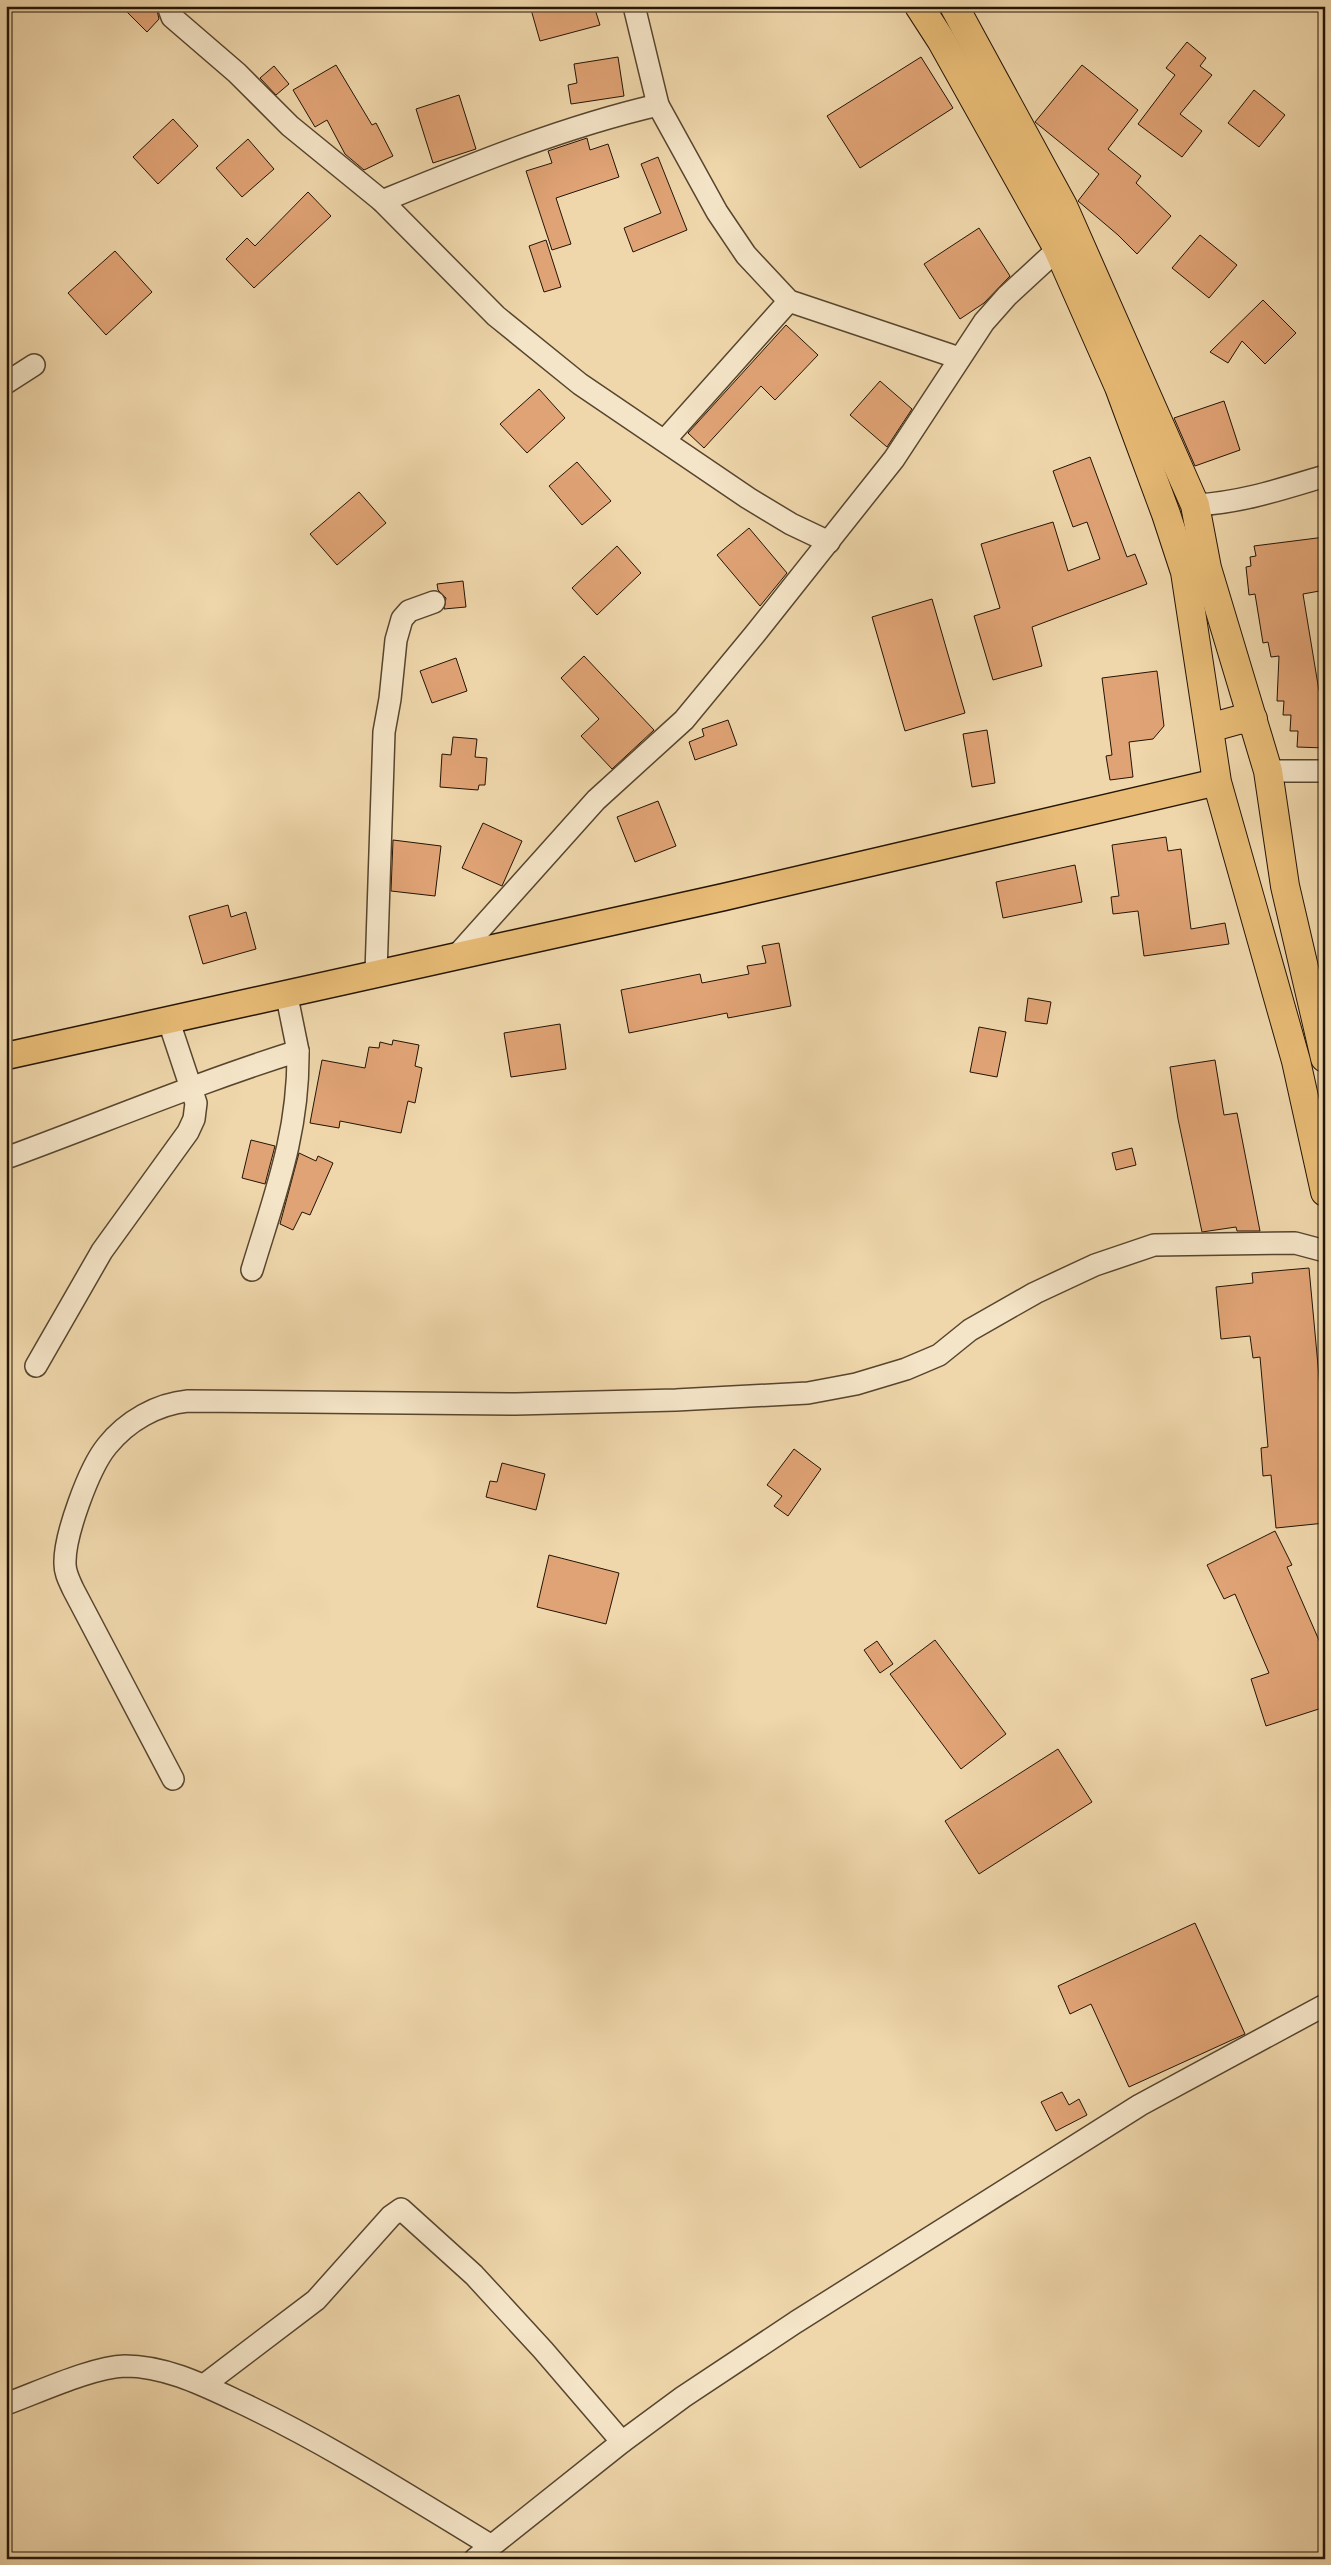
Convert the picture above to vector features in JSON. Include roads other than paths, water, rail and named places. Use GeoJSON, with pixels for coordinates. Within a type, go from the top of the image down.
{"type":"FeatureCollection","features":[{"type":"Feature","properties":{"kind":"highway"},"geometry":{"type":"LineString","coordinates":[[918,6],[941,40],[1058,249],[1119,387],[1157,487],[1196,570],[1253,720],[1268,771],[1285,886],[1325,1057],[1296,1061]]}},
{"type":"Feature","properties":{"kind":"highway"},"geometry":{"type":"LineString","coordinates":[[954,6],[1063,206],[1196,505],[1196,570],[1209,728],[1217,782],[1296,1061],[1325,1192]]}},
{"type":"Feature","properties":{"kind":"highway"},"geometry":{"type":"LineString","coordinates":[[1209,728],[1238,720],[1253,720]]}},
{"type":"Feature","properties":{"kind":"highway"},"geometry":{"type":"LineString","coordinates":[[1236,846],[1264,846],[1278,839]]}},
{"type":"Feature","properties":{"kind":"main road"},"geometry":{"type":"LineString","coordinates":[[6,1056],[376,972],[724,897],[1217,782]]}},
{"type":"Feature","properties":{"kind":"street"},"geometry":{"type":"LineString","coordinates":[[168,6],[172,17],[237,73],[290,126],[382,201],[496,316],[580,384],[748,498],[791,524],[828,542]]}},
{"type":"Feature","properties":{"kind":"street"},"geometry":{"type":"LineString","coordinates":[[634,6],[658,105],[717,212],[746,255],[789,301],[959,358]]}},
{"type":"Feature","properties":{"kind":"street"},"geometry":{"type":"LineString","coordinates":[[382,201],[517,146],[603,118],[658,105]]}},
{"type":"Feature","properties":{"kind":"street"},"geometry":{"type":"LineString","coordinates":[[458,954],[596,800],[684,720],[894,459],[984,322],[1007,296],[1058,249]]}},
{"type":"Feature","properties":{"kind":"street"},"geometry":{"type":"LineString","coordinates":[[665,440],[789,301]]}},
{"type":"Feature","properties":{"kind":"street"},"geometry":{"type":"LineString","coordinates":[[6,383],[34,365]]}},
{"type":"Feature","properties":{"kind":"street"},"geometry":{"type":"LineString","coordinates":[[1196,505],[1222,504],[1262,495],[1325,476]]}},
{"type":"Feature","properties":{"kind":"street"},"geometry":{"type":"LineString","coordinates":[[376,972],[384,732],[390,699],[396,640],[402,619],[409,610],[434,602]]}},
{"type":"Feature","properties":{"kind":"street"},"geometry":{"type":"LineString","coordinates":[[1268,771],[1325,771]]}},
{"type":"Feature","properties":{"kind":"street"},"geometry":{"type":"LineString","coordinates":[[252,1270],[290,1144],[297,1093],[298,1051],[286,992]]}},
{"type":"Feature","properties":{"kind":"street"},"geometry":{"type":"LineString","coordinates":[[36,1366],[102,1251],[191,1126],[196,1103],[168,1019]]}},
{"type":"Feature","properties":{"kind":"street"},"geometry":{"type":"LineString","coordinates":[[6,1158],[114,1119],[191,1086],[298,1051]]}},
{"type":"Feature","properties":{"kind":"street"},"geometry":{"type":"LineString","coordinates":[[172,1779],[73,1589],[66,1573],[65,1563],[65,1553],[76,1512],[94,1466],[107,1445],[150,1410],[188,1401],[516,1404],[676,1400],[808,1393],[856,1384],[906,1369],[938,1355],[970,1330],[1035,1293],[1095,1265],[1154,1245],[1295,1243],[1325,1251]]}},
{"type":"Feature","properties":{"kind":"street"},"geometry":{"type":"LineString","coordinates":[[6,2404],[100,2370],[123,2366],[155,2368],[204,2385],[287,2424],[482,2552],[622,2442],[684,2397],[796,2322],[1140,2105],[1325,2005]]}},
{"type":"Feature","properties":{"kind":"street"},"geometry":{"type":"LineString","coordinates":[[204,2385],[316,2300],[391,2216],[402,2209],[474,2275],[544,2350],[622,2442]]}}]}
